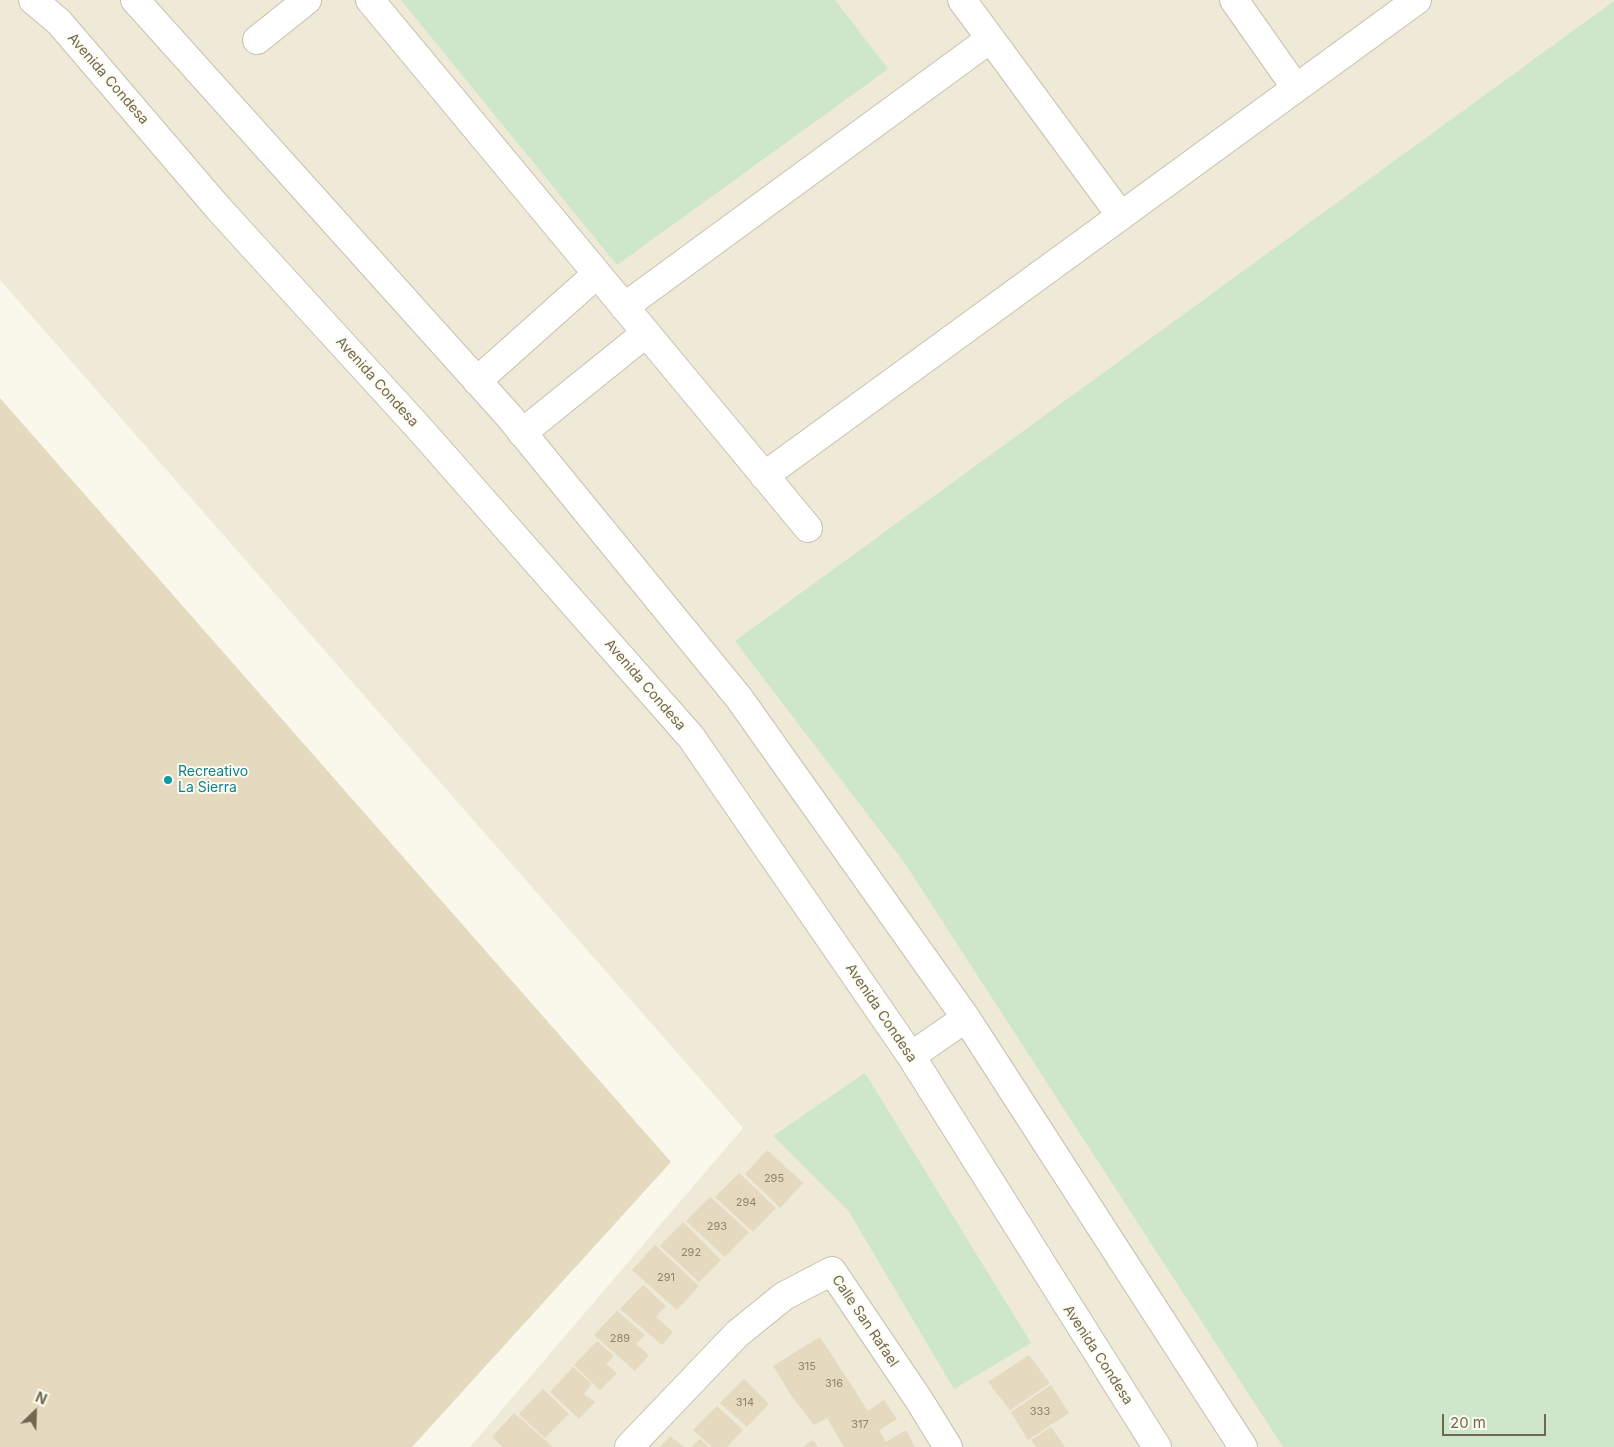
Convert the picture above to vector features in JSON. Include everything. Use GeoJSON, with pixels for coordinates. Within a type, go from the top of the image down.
{"type":"FeatureCollection","features":[{"type":"Feature","properties":{"kind":"street","name":"Avenida Condesa"},"geometry":{"type":"LineString","coordinates":[[33,0],[59,22],[219,209],[419,428],[691,737],[911,1056],[1157,1447]]}},
{"type":"Feature","properties":{"kind":"street"},"geometry":{"type":"LineString","coordinates":[[134,0],[477,380],[740,698],[966,1018],[1243,1447]]}},
{"type":"Feature","properties":{"kind":"street"},"geometry":{"type":"LineString","coordinates":[[257,40],[307,0]]}},
{"type":"Feature","properties":{"kind":"street"},"geometry":{"type":"LineString","coordinates":[[370,0],[808,528]]}},
{"type":"Feature","properties":{"kind":"street"},"geometry":{"type":"LineString","coordinates":[[962,0],[1121,216]]}},
{"type":"Feature","properties":{"kind":"street"},"geometry":{"type":"LineString","coordinates":[[1234,0],[1296,88]]}},
{"type":"Feature","properties":{"kind":"street"},"geometry":{"type":"LineString","coordinates":[[764,476],[1417,0]]}},
{"type":"Feature","properties":{"kind":"street"},"geometry":{"type":"LineString","coordinates":[[624,307],[990,39]]}},
{"type":"Feature","properties":{"kind":"street"},"geometry":{"type":"LineString","coordinates":[[477,380],[597,274]]}},
{"type":"Feature","properties":{"kind":"street"},"geometry":{"type":"LineString","coordinates":[[522,433],[646,333]]}},
{"type":"Feature","properties":{"kind":"street"},"geometry":{"type":"LineString","coordinates":[[911,1056],[966,1018]]}},
{"type":"Feature","properties":{"kind":"street","name":"Calle San Rafael"},"geometry":{"type":"LineString","coordinates":[[629,1447],[737,1334],[784,1296],[832,1271],[919,1400],[948,1447]]}},
{"type":"Feature","properties":{"kind":"shaded area"},"geometry":{"type":"Polygon","coordinates":[[[0,0],[1614,0],[1614,1447],[470,1447],[743,1128],[0,280],[0,0]]]}},
{"type":"Feature","properties":{"kind":"green space"},"geometry":{"type":"Polygon","coordinates":[[[401,0],[835,0],[888,69],[617,265],[401,0]]]}},
{"type":"Feature","properties":{"kind":"green space"},"geometry":{"type":"Polygon","coordinates":[[[1614,1],[1614,1447],[1283,1447],[904,862],[735,641],[1614,1]]]}},
{"type":"Feature","properties":{"kind":"green space"},"geometry":{"type":"Polygon","coordinates":[[[865,1073],[1031,1343],[954,1389],[848,1210],[773,1136],[865,1073]]]}},
{"type":"Feature","properties":{"kind":"building","name":"Recreativo La Sierra"},"geometry":{"type":"Polygon","coordinates":[[[0,398],[671,1162],[412,1447],[0,1447],[0,398]]]}},
{"type":"Feature","properties":{"kind":"building"},"geometry":{"type":"Polygon","coordinates":[[[767,1150],[803,1183],[780,1208],[745,1174],[767,1150]]]}},
{"type":"Feature","properties":{"kind":"building"},"geometry":{"type":"Polygon","coordinates":[[[739,1173],[776,1208],[753,1232],[715,1197],[739,1173]]]}},
{"type":"Feature","properties":{"kind":"building"},"geometry":{"type":"Polygon","coordinates":[[[710,1197],[749,1232],[725,1257],[686,1221],[710,1197]]]}},
{"type":"Feature","properties":{"kind":"building"},"geometry":{"type":"Polygon","coordinates":[[[683,1222],[721,1260],[699,1282],[660,1246],[683,1222]]]}},
{"type":"Feature","properties":{"kind":"building"},"geometry":{"type":"Polygon","coordinates":[[[655,1245],[699,1286],[677,1310],[632,1270],[655,1245]]]}},
{"type":"Feature","properties":{"kind":"building"},"geometry":{"type":"Polygon","coordinates":[[[643,1285],[666,1306],[656,1317],[673,1332],[662,1345],[620,1309],[643,1285]]]}},
{"type":"Feature","properties":{"kind":"building"},"geometry":{"type":"Polygon","coordinates":[[[617,1311],[645,1335],[636,1344],[649,1355],[635,1371],[594,1335],[617,1311]]]}},
{"type":"Feature","properties":{"kind":"building"},"geometry":{"type":"Polygon","coordinates":[[[820,1337],[868,1411],[884,1400],[897,1419],[879,1430],[886,1442],[906,1430],[915,1447],[844,1447],[827,1418],[814,1425],[793,1398],[773,1366],[820,1337]]]}},
{"type":"Feature","properties":{"kind":"building"},"geometry":{"type":"Polygon","coordinates":[[[597,1341],[614,1356],[606,1364],[617,1373],[600,1390],[574,1365],[597,1341]]]}},
{"type":"Feature","properties":{"kind":"building"},"geometry":{"type":"Polygon","coordinates":[[[1029,1355],[1050,1383],[1010,1410],[988,1382],[1029,1355]]]}},
{"type":"Feature","properties":{"kind":"building"},"geometry":{"type":"Polygon","coordinates":[[[573,1367],[592,1384],[584,1394],[595,1402],[579,1419],[550,1392],[573,1367]]]}},
{"type":"Feature","properties":{"kind":"building"},"geometry":{"type":"Polygon","coordinates":[[[744,1379],[769,1404],[747,1427],[720,1403],[744,1379]]]}},
{"type":"Feature","properties":{"kind":"building"},"geometry":{"type":"Polygon","coordinates":[[[1051,1385],[1069,1413],[1028,1440],[1011,1412],[1051,1385]]]}},
{"type":"Feature","properties":{"kind":"building"},"geometry":{"type":"Polygon","coordinates":[[[543,1389],[569,1414],[545,1438],[519,1414],[543,1389]]]}},
{"type":"Feature","properties":{"kind":"building"},"geometry":{"type":"Polygon","coordinates":[[[717,1406],[743,1430],[727,1447],[712,1447],[693,1430],[717,1406]]]}},
{"type":"Feature","properties":{"kind":"building"},"geometry":{"type":"Polygon","coordinates":[[[514,1413],[553,1447],[503,1447],[492,1437],[514,1413]]]}},
{"type":"Feature","properties":{"kind":"building"},"geometry":{"type":"Polygon","coordinates":[[[1051,1427],[1065,1447],[1036,1447],[1031,1440],[1051,1427]]]}},
{"type":"Feature","properties":{"kind":"building"},"geometry":{"type":"Polygon","coordinates":[[[670,1436],[684,1447],[660,1447],[670,1436]]]}},
{"type":"Feature","properties":{"kind":"building"},"geometry":{"type":"Polygon","coordinates":[[[700,1439],[709,1447],[691,1447],[700,1439]]]}},
{"type":"Feature","properties":{"kind":"building"},"geometry":{"type":"Polygon","coordinates":[[[813,1440],[818,1447],[803,1447],[813,1440]]]}},
{"type":"Feature","properties":{"kind":"place","name":"Recreativo La Sierra"},"geometry":{"type":"Point","coordinates":[168,780]}}]}
